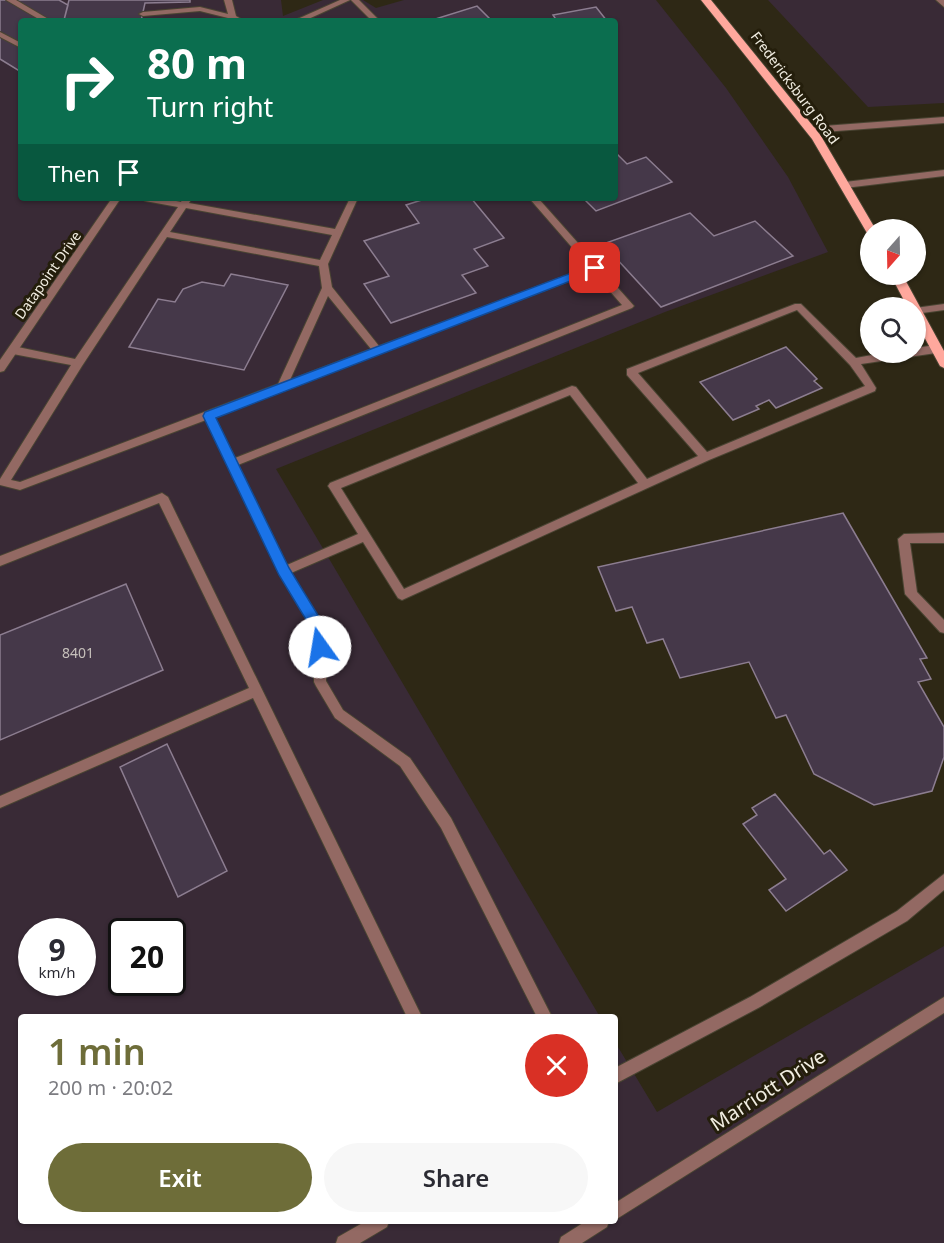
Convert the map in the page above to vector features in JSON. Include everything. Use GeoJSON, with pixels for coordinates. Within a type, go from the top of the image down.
{"type":"FeatureCollection","features":[{"type":"Feature","properties":{"kind":"main road","name":"Fredericksburg Road"},"geometry":{"type":"LineString","coordinates":[[706,0],[810,130],[865,219]]}},
{"type":"Feature","properties":{"kind":"main road"},"geometry":{"type":"LineString","coordinates":[[926,330],[944,363]]}},
{"type":"Feature","properties":{"kind":"street"},"geometry":{"type":"LineString","coordinates":[[10,0],[42,18]]}},
{"type":"Feature","properties":{"kind":"street"},"geometry":{"type":"LineString","coordinates":[[228,0],[232,18]]}},
{"type":"Feature","properties":{"kind":"street"},"geometry":{"type":"LineString","coordinates":[[304,18],[346,0]]}},
{"type":"Feature","properties":{"kind":"street"},"geometry":{"type":"LineString","coordinates":[[355,0],[373,18]]}},
{"type":"Feature","properties":{"kind":"street"},"geometry":{"type":"LineString","coordinates":[[940,0],[944,5]]}},
{"type":"Feature","properties":{"kind":"street"},"geometry":{"type":"LineString","coordinates":[[143,14],[200,9],[227,18]]}},
{"type":"Feature","properties":{"kind":"street"},"geometry":{"type":"LineString","coordinates":[[0,34],[18,44]]}},
{"type":"Feature","properties":{"kind":"street"},"geometry":{"type":"LineString","coordinates":[[810,130],[944,120]]}},
{"type":"Feature","properties":{"kind":"street"},"geometry":{"type":"LineString","coordinates":[[845,185],[944,173]]}},
{"type":"Feature","properties":{"kind":"street","name":"Datapoint Drive"},"geometry":{"type":"LineString","coordinates":[[0,368],[115,201]]}},
{"type":"Feature","properties":{"kind":"street"},"geometry":{"type":"LineString","coordinates":[[338,233],[186,201],[78,363],[4,482],[20,486],[595,268]]}},
{"type":"Feature","properties":{"kind":"street"},"geometry":{"type":"LineString","coordinates":[[353,201],[323,264],[327,288],[377,350]]}},
{"type":"Feature","properties":{"kind":"street"},"geometry":{"type":"LineString","coordinates":[[232,463],[629,306],[535,201]]}},
{"type":"Feature","properties":{"kind":"street"},"geometry":{"type":"LineString","coordinates":[[166,234],[323,264]]}},
{"type":"Feature","properties":{"kind":"street"},"geometry":{"type":"LineString","coordinates":[[281,387],[327,288]]}},
{"type":"Feature","properties":{"kind":"street"},"geometry":{"type":"LineString","coordinates":[[645,484],[572,390],[334,486],[402,595],[705,457],[871,388],[854,362],[798,306],[631,372],[705,457]]}},
{"type":"Feature","properties":{"kind":"street"},"geometry":{"type":"LineString","coordinates":[[926,308],[944,307]]}},
{"type":"Feature","properties":{"kind":"street"},"geometry":{"type":"LineString","coordinates":[[926,350],[936,349]]}},
{"type":"Feature","properties":{"kind":"street"},"geometry":{"type":"LineString","coordinates":[[13,350],[78,363]]}},
{"type":"Feature","properties":{"kind":"street"},"geometry":{"type":"LineString","coordinates":[[854,362],[860,361]]}},
{"type":"Feature","properties":{"kind":"street"},"geometry":{"type":"LineString","coordinates":[[209,416],[284,571],[320,630],[320,682],[339,714],[405,762],[446,824],[543,1014]]}},
{"type":"Feature","properties":{"kind":"street"},"geometry":{"type":"LineString","coordinates":[[0,561],[162,497],[414,1014]]}},
{"type":"Feature","properties":{"kind":"street"},"geometry":{"type":"LineString","coordinates":[[284,571],[365,536]]}},
{"type":"Feature","properties":{"kind":"street"},"geometry":{"type":"LineString","coordinates":[[944,537],[904,540],[911,594],[944,628]]}},
{"type":"Feature","properties":{"kind":"street"},"geometry":{"type":"LineString","coordinates":[[0,802],[256,691]]}},
{"type":"Feature","properties":{"kind":"street"},"geometry":{"type":"LineString","coordinates":[[618,1074],[756,1002],[902,916],[944,881]]}},
{"type":"Feature","properties":{"kind":"street","name":"Marriott Drive"},"geometry":{"type":"LineString","coordinates":[[618,1210],[944,1004]]}},
{"type":"Feature","properties":{"kind":"street"},"geometry":{"type":"LineString","coordinates":[[344,1243],[376,1224]]}},
{"type":"Feature","properties":{"kind":"street"},"geometry":{"type":"LineString","coordinates":[[567,1243],[597,1224]]}},
{"type":"Feature","properties":{"kind":"shaded area"},"geometry":{"type":"Polygon","coordinates":[[[0,0],[281,0],[283,16],[323,0],[363,0],[376,8],[404,0],[656,0],[726,88],[788,177],[828,252],[665,312],[276,469],[598,1014],[18,1014],[18,1224],[618,1224],[618,1047],[657,1112],[944,946],[944,1243],[0,1243],[0,0]]]}},
{"type":"Feature","properties":{"kind":"shaded area"},"geometry":{"type":"Polygon","coordinates":[[[768,0],[944,0],[944,103],[868,107],[768,0]]]}},
{"type":"Feature","properties":{"kind":"building"},"geometry":{"type":"Polygon","coordinates":[[[0,0],[59,0],[68,5],[65,18],[18,18],[18,70],[0,59],[0,0]]]}},
{"type":"Feature","properties":{"kind":"building"},"geometry":{"type":"Polygon","coordinates":[[[69,0],[190,0],[190,2],[145,3],[142,18],[64,18],[69,0]]]}},
{"type":"Feature","properties":{"kind":"building"},"geometry":{"type":"Polygon","coordinates":[[[477,6],[489,18],[439,18],[477,6]]]}},
{"type":"Feature","properties":{"kind":"building"},"geometry":{"type":"Polygon","coordinates":[[[596,7],[605,18],[555,18],[553,15],[596,7]]]}},
{"type":"Feature","properties":{"kind":"building"},"geometry":{"type":"Polygon","coordinates":[[[618,155],[627,164],[646,157],[672,182],[596,211],[586,201],[618,201],[618,155]]]}},
{"type":"Feature","properties":{"kind":"building"},"geometry":{"type":"Polygon","coordinates":[[[419,201],[473,201],[504,238],[474,249],[488,266],[462,275],[476,293],[391,323],[364,284],[389,276],[364,241],[419,223],[406,205],[419,201]]]}},
{"type":"Feature","properties":{"kind":"building"},"geometry":{"type":"Polygon","coordinates":[[[690,213],[714,236],[755,221],[793,256],[661,307],[603,244],[690,213]]]}},
{"type":"Feature","properties":{"kind":"building"},"geometry":{"type":"Polygon","coordinates":[[[231,274],[288,285],[244,370],[129,347],[158,299],[175,302],[183,289],[202,282],[224,286],[231,274]]]}},
{"type":"Feature","properties":{"kind":"building"},"geometry":{"type":"Polygon","coordinates":[[[786,347],[817,379],[814,381],[822,388],[776,408],[769,400],[756,406],[759,409],[733,420],[700,382],[786,347]]]}},
{"type":"Feature","properties":{"kind":"building"},"geometry":{"type":"Polygon","coordinates":[[[843,513],[927,658],[920,659],[931,679],[918,682],[944,727],[944,757],[932,791],[874,805],[814,774],[786,715],[776,718],[749,662],[680,678],[663,639],[647,643],[632,607],[616,611],[598,567],[843,513]]]}},
{"type":"Feature","properties":{"kind":"building"},"geometry":{"type":"Polygon","coordinates":[[[126,584],[163,670],[0,740],[0,635],[126,584]]]}},
{"type":"Feature","properties":{"kind":"building"},"geometry":{"type":"Polygon","coordinates":[[[167,744],[227,871],[178,897],[120,767],[167,744]]]}},
{"type":"Feature","properties":{"kind":"building"},"geometry":{"type":"Polygon","coordinates":[[[775,794],[824,854],[830,850],[847,870],[786,911],[769,890],[786,879],[743,824],[757,815],[752,808],[775,794]]]}},
{"type":"Feature","properties":{"kind":"route"},"geometry":{"type":"LineString","coordinates":[[320,647],[320,630],[284,571],[209,416],[595,268]]}}]}
